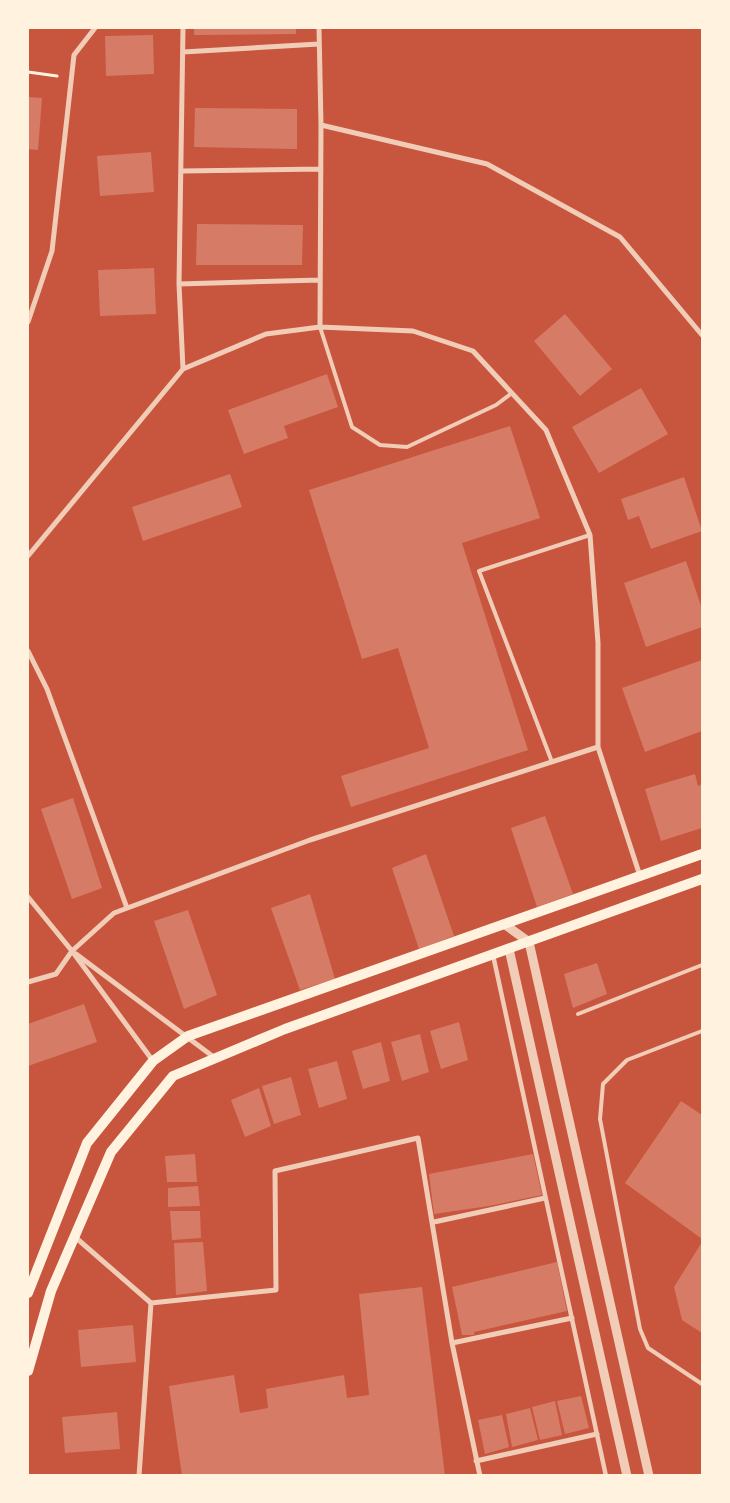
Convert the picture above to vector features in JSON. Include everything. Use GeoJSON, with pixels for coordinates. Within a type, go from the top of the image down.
{"type":"FeatureCollection","features":[{"type":"Feature","properties":{"kind":"main road"},"geometry":{"type":"LineString","coordinates":[[28,1293],[87,1143],[153,1061],[188,1036],[702,854]]}},
{"type":"Feature","properties":{"kind":"main road"},"geometry":{"type":"LineString","coordinates":[[28,1371],[51,1291],[110,1152],[173,1076],[285,1029],[702,879]]}},
{"type":"Feature","properties":{"kind":"street"},"geometry":{"type":"LineString","coordinates":[[28,322],[52,251],[74,55],[95,28]]}},
{"type":"Feature","properties":{"kind":"street"},"geometry":{"type":"LineString","coordinates":[[182,369],[179,284],[183,28]]}},
{"type":"Feature","properties":{"kind":"street"},"geometry":{"type":"LineString","coordinates":[[319,28],[322,126],[320,327]]}},
{"type":"Feature","properties":{"kind":"street"},"geometry":{"type":"LineString","coordinates":[[183,52],[319,44]]}},
{"type":"Feature","properties":{"kind":"street"},"geometry":{"type":"LineString","coordinates":[[322,126],[486,164],[503,173],[620,238],[702,335]]}},
{"type":"Feature","properties":{"kind":"street"},"geometry":{"type":"LineString","coordinates":[[181,171],[321,169]]}},
{"type":"Feature","properties":{"kind":"street"},"geometry":{"type":"LineString","coordinates":[[179,284],[320,280]]}},
{"type":"Feature","properties":{"kind":"street"},"geometry":{"type":"LineString","coordinates":[[28,556],[182,369],[266,334],[320,327],[413,331],[473,351],[546,430],[590,535],[598,643],[598,747],[640,876]]}},
{"type":"Feature","properties":{"kind":"street"},"geometry":{"type":"LineString","coordinates":[[28,651],[47,689],[127,908]]}},
{"type":"Feature","properties":{"kind":"street"},"geometry":{"type":"LineString","coordinates":[[28,982],[56,974],[72,951],[114,913],[310,840],[598,747]]}},
{"type":"Feature","properties":{"kind":"street"},"geometry":{"type":"LineString","coordinates":[[28,897],[72,951],[153,1061]]}},
{"type":"Feature","properties":{"kind":"street"},"geometry":{"type":"LineString","coordinates":[[504,924],[528,942],[648,1476]]}},
{"type":"Feature","properties":{"kind":"street"},"geometry":{"type":"LineString","coordinates":[[509,949],[627,1476]]}},
{"type":"Feature","properties":{"kind":"street"},"geometry":{"type":"LineString","coordinates":[[72,951],[215,1058]]}},
{"type":"Feature","properties":{"kind":"street"},"geometry":{"type":"LineString","coordinates":[[493,955],[606,1476]]}},
{"type":"Feature","properties":{"kind":"street"},"geometry":{"type":"LineString","coordinates":[[75,1236],[151,1303],[276,1290],[275,1171],[418,1138],[434,1222],[452,1343],[480,1476]]}},
{"type":"Feature","properties":{"kind":"street"},"geometry":{"type":"LineString","coordinates":[[434,1222],[545,1198]]}},
{"type":"Feature","properties":{"kind":"street"},"geometry":{"type":"LineString","coordinates":[[139,1476],[151,1303]]}},
{"type":"Feature","properties":{"kind":"street"},"geometry":{"type":"LineString","coordinates":[[452,1343],[572,1318]]}},
{"type":"Feature","properties":{"kind":"street"},"geometry":{"type":"LineString","coordinates":[[476,1461],[597,1434]]}},
{"type":"Feature","properties":{"kind":"lane"},"geometry":{"type":"LineString","coordinates":[[320,327],[352,427],[380,445],[407,447],[496,405],[512,393]]}},
{"type":"Feature","properties":{"kind":"lane"},"geometry":{"type":"LineString","coordinates":[[552,762],[479,570],[590,535]]}},
{"type":"Feature","properties":{"kind":"lane"},"geometry":{"type":"LineString","coordinates":[[578,1014],[702,966]]}},
{"type":"Feature","properties":{"kind":"lane"},"geometry":{"type":"LineString","coordinates":[[702,1031],[627,1060],[603,1084],[600,1119],[640,1329],[648,1348],[702,1384]]}},
{"type":"Feature","properties":{"kind":"path"},"geometry":{"type":"LineString","coordinates":[[28,72],[72,79]]}},
{"type":"Feature","properties":{"kind":"building"},"geometry":{"type":"Polygon","coordinates":[[[194,28],[296,28],[296,34],[194,35],[194,28]]]}},
{"type":"Feature","properties":{"kind":"building"},"geometry":{"type":"Polygon","coordinates":[[[153,35],[154,74],[106,76],[105,36],[153,35]]]}},
{"type":"Feature","properties":{"kind":"building"},"geometry":{"type":"Polygon","coordinates":[[[28,97],[42,98],[38,150],[28,149],[28,97]]]}},
{"type":"Feature","properties":{"kind":"building"},"geometry":{"type":"Polygon","coordinates":[[[195,108],[297,109],[297,149],[194,147],[195,108]]]}},
{"type":"Feature","properties":{"kind":"building"},"geometry":{"type":"Polygon","coordinates":[[[151,152],[154,192],[100,196],[97,156],[151,152]]]}},
{"type":"Feature","properties":{"kind":"building"},"geometry":{"type":"Polygon","coordinates":[[[197,224],[303,225],[302,265],[196,265],[197,224]]]}},
{"type":"Feature","properties":{"kind":"building"},"geometry":{"type":"Polygon","coordinates":[[[154,268],[156,314],[100,316],[98,270],[154,268]]]}},
{"type":"Feature","properties":{"kind":"building"},"geometry":{"type":"Polygon","coordinates":[[[565,314],[612,369],[580,396],[534,341],[565,314]]]}},
{"type":"Feature","properties":{"kind":"building"},"geometry":{"type":"Polygon","coordinates":[[[327,374],[338,407],[284,426],[288,438],[244,454],[228,410],[327,374]]]}},
{"type":"Feature","properties":{"kind":"building"},"geometry":{"type":"Polygon","coordinates":[[[641,388],[668,434],[599,473],[572,427],[641,388]]]}},
{"type":"Feature","properties":{"kind":"building"},"geometry":{"type":"Polygon","coordinates":[[[510,426],[540,518],[462,543],[528,750],[351,807],[341,776],[429,748],[398,648],[362,659],[309,490],[510,426]]]}},
{"type":"Feature","properties":{"kind":"building"},"geometry":{"type":"Polygon","coordinates":[[[230,474],[242,507],[143,541],[132,507],[230,474]]]}},
{"type":"Feature","properties":{"kind":"building"},"geometry":{"type":"Polygon","coordinates":[[[684,477],[702,531],[651,549],[639,516],[628,520],[621,499],[684,477]]]}},
{"type":"Feature","properties":{"kind":"building"},"geometry":{"type":"Polygon","coordinates":[[[686,561],[702,609],[702,627],[646,647],[624,583],[686,561]]]}},
{"type":"Feature","properties":{"kind":"building"},"geometry":{"type":"Polygon","coordinates":[[[702,660],[702,731],[645,752],[622,688],[702,660]]]}},
{"type":"Feature","properties":{"kind":"building"},"geometry":{"type":"Polygon","coordinates":[[[695,774],[698,786],[702,784],[702,828],[661,841],[645,789],[695,774]]]}},
{"type":"Feature","properties":{"kind":"building"},"geometry":{"type":"Polygon","coordinates":[[[73,798],[102,888],[72,899],[41,809],[73,798]]]}},
{"type":"Feature","properties":{"kind":"building"},"geometry":{"type":"Polygon","coordinates":[[[545,816],[573,894],[537,907],[511,828],[545,816]]]}},
{"type":"Feature","properties":{"kind":"building"},"geometry":{"type":"Polygon","coordinates":[[[426,854],[454,936],[419,949],[392,868],[426,854]]]}},
{"type":"Feature","properties":{"kind":"building"},"geometry":{"type":"Polygon","coordinates":[[[310,894],[335,979],[300,990],[271,908],[310,894]]]}},
{"type":"Feature","properties":{"kind":"building"},"geometry":{"type":"Polygon","coordinates":[[[188,910],[217,995],[184,1009],[154,921],[188,910]]]}},
{"type":"Feature","properties":{"kind":"building"},"geometry":{"type":"Polygon","coordinates":[[[597,963],[607,994],[573,1008],[564,974],[597,963]]]}},
{"type":"Feature","properties":{"kind":"building"},"geometry":{"type":"Polygon","coordinates":[[[84,1004],[97,1042],[28,1066],[28,1024],[84,1004]]]}},
{"type":"Feature","properties":{"kind":"building"},"geometry":{"type":"Polygon","coordinates":[[[459,1022],[468,1060],[441,1069],[430,1031],[459,1022]]]}},
{"type":"Feature","properties":{"kind":"building"},"geometry":{"type":"Polygon","coordinates":[[[420,1034],[429,1072],[402,1081],[391,1042],[420,1034]]]}},
{"type":"Feature","properties":{"kind":"building"},"geometry":{"type":"Polygon","coordinates":[[[381,1042],[390,1081],[363,1089],[352,1051],[381,1042]]]}},
{"type":"Feature","properties":{"kind":"building"},"geometry":{"type":"Polygon","coordinates":[[[337,1061],[347,1099],[319,1108],[308,1069],[337,1061]]]}},
{"type":"Feature","properties":{"kind":"building"},"geometry":{"type":"Polygon","coordinates":[[[291,1077],[301,1115],[274,1124],[262,1086],[291,1077]]]}},
{"type":"Feature","properties":{"kind":"building"},"geometry":{"type":"Polygon","coordinates":[[[259,1088],[271,1126],[245,1137],[231,1100],[259,1088]]]}},
{"type":"Feature","properties":{"kind":"building"},"geometry":{"type":"Polygon","coordinates":[[[681,1101],[702,1115],[702,1239],[625,1183],[681,1101]]]}},
{"type":"Feature","properties":{"kind":"building"},"geometry":{"type":"Polygon","coordinates":[[[195,1154],[197,1182],[167,1182],[165,1156],[195,1154]]]}},
{"type":"Feature","properties":{"kind":"building"},"geometry":{"type":"Polygon","coordinates":[[[533,1154],[542,1195],[489,1206],[434,1214],[429,1174],[533,1154]]]}},
{"type":"Feature","properties":{"kind":"building"},"geometry":{"type":"Polygon","coordinates":[[[198,1186],[200,1206],[168,1207],[168,1188],[198,1186]]]}},
{"type":"Feature","properties":{"kind":"building"},"geometry":{"type":"Polygon","coordinates":[[[170,1211],[200,1211],[201,1238],[172,1240],[170,1211]]]}},
{"type":"Feature","properties":{"kind":"building"},"geometry":{"type":"Polygon","coordinates":[[[203,1242],[207,1291],[176,1295],[174,1243],[203,1242]]]}},
{"type":"Feature","properties":{"kind":"building"},"geometry":{"type":"Polygon","coordinates":[[[702,1242],[702,1333],[682,1320],[674,1287],[702,1242]]]}},
{"type":"Feature","properties":{"kind":"building"},"geometry":{"type":"Polygon","coordinates":[[[557,1262],[567,1311],[474,1332],[474,1335],[462,1335],[452,1287],[557,1262]]]}},
{"type":"Feature","properties":{"kind":"building"},"geometry":{"type":"Polygon","coordinates":[[[422,1287],[445,1476],[182,1476],[169,1386],[234,1375],[240,1413],[268,1408],[266,1389],[344,1375],[347,1398],[369,1395],[359,1294],[422,1287]]]}},
{"type":"Feature","properties":{"kind":"building"},"geometry":{"type":"Polygon","coordinates":[[[133,1325],[136,1362],[81,1367],[78,1330],[133,1325]]]}},
{"type":"Feature","properties":{"kind":"building"},"geometry":{"type":"Polygon","coordinates":[[[581,1396],[589,1428],[565,1434],[557,1401],[581,1396]]]}},
{"type":"Feature","properties":{"kind":"building"},"geometry":{"type":"Polygon","coordinates":[[[555,1401],[562,1435],[540,1440],[532,1407],[555,1401]]]}},
{"type":"Feature","properties":{"kind":"building"},"geometry":{"type":"Polygon","coordinates":[[[530,1408],[538,1440],[512,1447],[506,1414],[530,1408]]]}},
{"type":"Feature","properties":{"kind":"building"},"geometry":{"type":"Polygon","coordinates":[[[117,1412],[120,1449],[65,1453],[62,1417],[117,1412]]]}},
{"type":"Feature","properties":{"kind":"building"},"geometry":{"type":"Polygon","coordinates":[[[502,1415],[509,1447],[485,1454],[478,1420],[502,1415]]]}}]}
